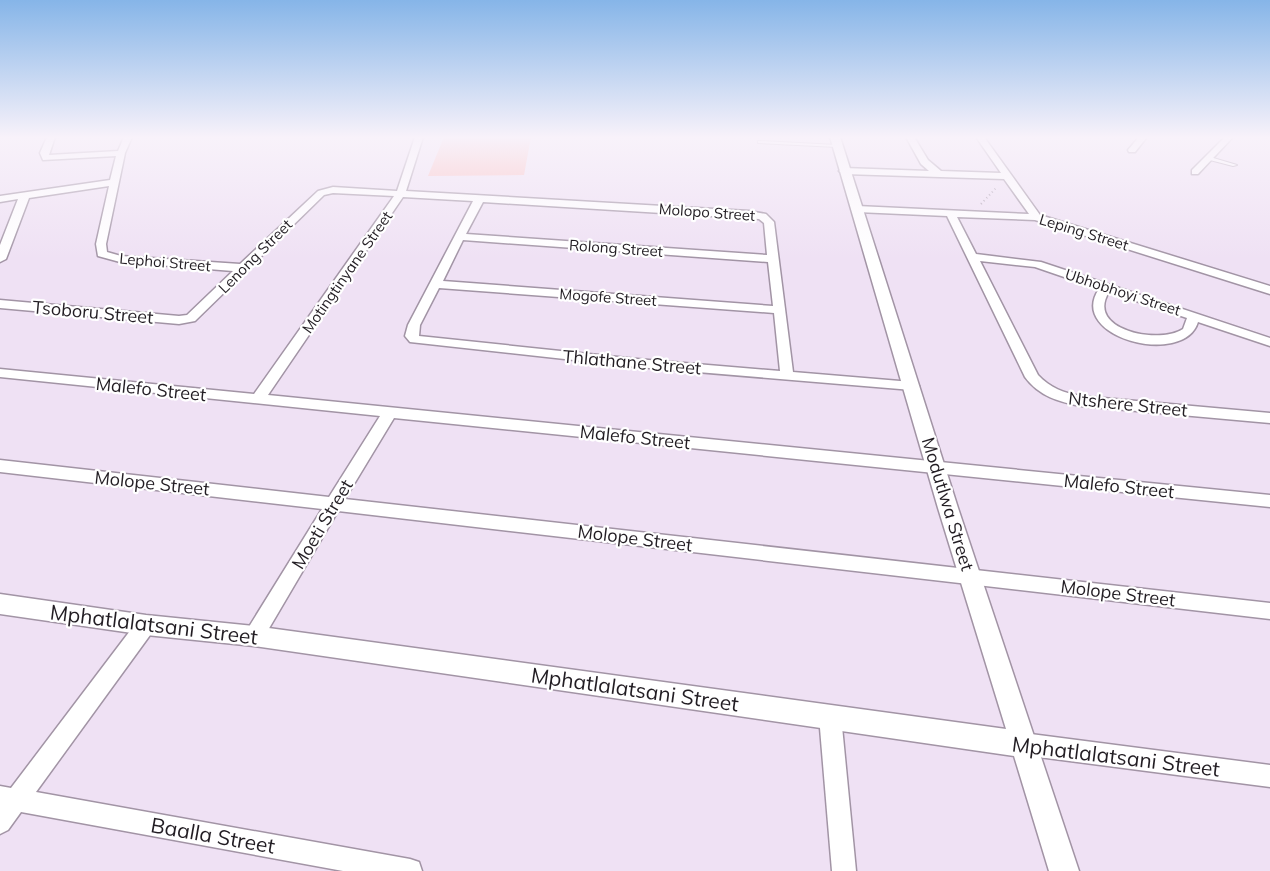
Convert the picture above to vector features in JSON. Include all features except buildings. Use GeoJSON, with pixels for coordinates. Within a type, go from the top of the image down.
{"type":"FeatureCollection","features":[{"type":"Feature","properties":{"kind":"street","name":"Lephoi Street"},"geometry":{"type":"LineString","coordinates":[[116,178],[101,244],[100,251],[104,255],[120,259],[243,268]]}},
{"type":"Feature","properties":{"kind":"street","name":"Motingtinyane Street"},"geometry":{"type":"LineString","coordinates":[[258,399],[401,193],[406,178]]}},
{"type":"Feature","properties":{"kind":"street","name":"Modutlwa Street"},"geometry":{"type":"LineString","coordinates":[[846,178],[1064,871]]}},
{"type":"Feature","properties":{"kind":"street"},"geometry":{"type":"LineString","coordinates":[[1005,178],[1036,217]]}},
{"type":"Feature","properties":{"kind":"street"},"geometry":{"type":"LineString","coordinates":[[0,199],[115,182]]}},
{"type":"Feature","properties":{"kind":"street","name":"Molopo Street"},"geometry":{"type":"LineString","coordinates":[[324,192],[343,190],[401,193],[749,214],[765,218],[769,222],[774,259]]}},
{"type":"Feature","properties":{"kind":"street","name":"Lenong Street"},"geometry":{"type":"LineString","coordinates":[[186,320],[198,313],[314,198],[324,192]]}},
{"type":"Feature","properties":{"kind":"street"},"geometry":{"type":"LineString","coordinates":[[0,260],[25,195]]}},
{"type":"Feature","properties":{"kind":"street"},"geometry":{"type":"LineString","coordinates":[[436,284],[480,198]]}},
{"type":"Feature","properties":{"kind":"street","name":"Leping Street"},"geometry":{"type":"LineString","coordinates":[[857,209],[1036,217],[1270,290]]}},
{"type":"Feature","properties":{"kind":"street","name":"Ntshere Street"},"geometry":{"type":"LineString","coordinates":[[950,212],[1032,377],[1050,393],[1081,401],[1270,418]]}},
{"type":"Feature","properties":{"kind":"street","name":"Rolong Street"},"geometry":{"type":"LineString","coordinates":[[459,237],[774,259]]}},
{"type":"Feature","properties":{"kind":"street","name":"Ubhobhoyi Street"},"geometry":{"type":"LineString","coordinates":[[972,257],[1030,262],[1270,342]]}},
{"type":"Feature","properties":{"kind":"street"},"geometry":{"type":"LineString","coordinates":[[774,259],[787,375]]}},
{"type":"Feature","properties":{"kind":"street","name":"Thlathane Street"},"geometry":{"type":"LineString","coordinates":[[436,284],[412,328],[411,336],[417,340],[637,363],[912,386]]}},
{"type":"Feature","properties":{"kind":"street","name":"Mogofe Street"},"geometry":{"type":"LineString","coordinates":[[436,284],[779,310]]}},
{"type":"Feature","properties":{"kind":"street"},"geometry":{"type":"LineString","coordinates":[[1107,287],[1098,301],[1100,313],[1112,327],[1128,335],[1156,341],[1173,340],[1189,332],[1194,316]]}},
{"type":"Feature","properties":{"kind":"street","name":"Tsoboru Street"},"geometry":{"type":"LineString","coordinates":[[0,304],[186,320]]}},
{"type":"Feature","properties":{"kind":"street","name":"Malefo Street"},"geometry":{"type":"LineString","coordinates":[[0,373],[1270,501]]}},
{"type":"Feature","properties":{"kind":"street","name":"Moeti Street"},"geometry":{"type":"LineString","coordinates":[[254,636],[389,413]]}},
{"type":"Feature","properties":{"kind":"street","name":"Molope Street"},"geometry":{"type":"LineString","coordinates":[[0,466],[1270,611]]}},
{"type":"Feature","properties":{"kind":"street","name":"Mphatlalatsani Street"},"geometry":{"type":"LineString","coordinates":[[0,604],[146,625],[254,636],[1023,744],[1270,776]]}},
{"type":"Feature","properties":{"kind":"street"},"geometry":{"type":"LineString","coordinates":[[0,822],[8,798],[146,625]]}},
{"type":"Feature","properties":{"kind":"street"},"geometry":{"type":"LineString","coordinates":[[830,716],[844,871]]}},
{"type":"Feature","properties":{"kind":"street","name":"Baalla Street"},"geometry":{"type":"LineString","coordinates":[[8,798],[410,871]]}},
{"type":"Feature","properties":{"kind":"path"},"geometry":{"type":"LineString","coordinates":[[967,213],[986,201],[1003,178]]}}]}
